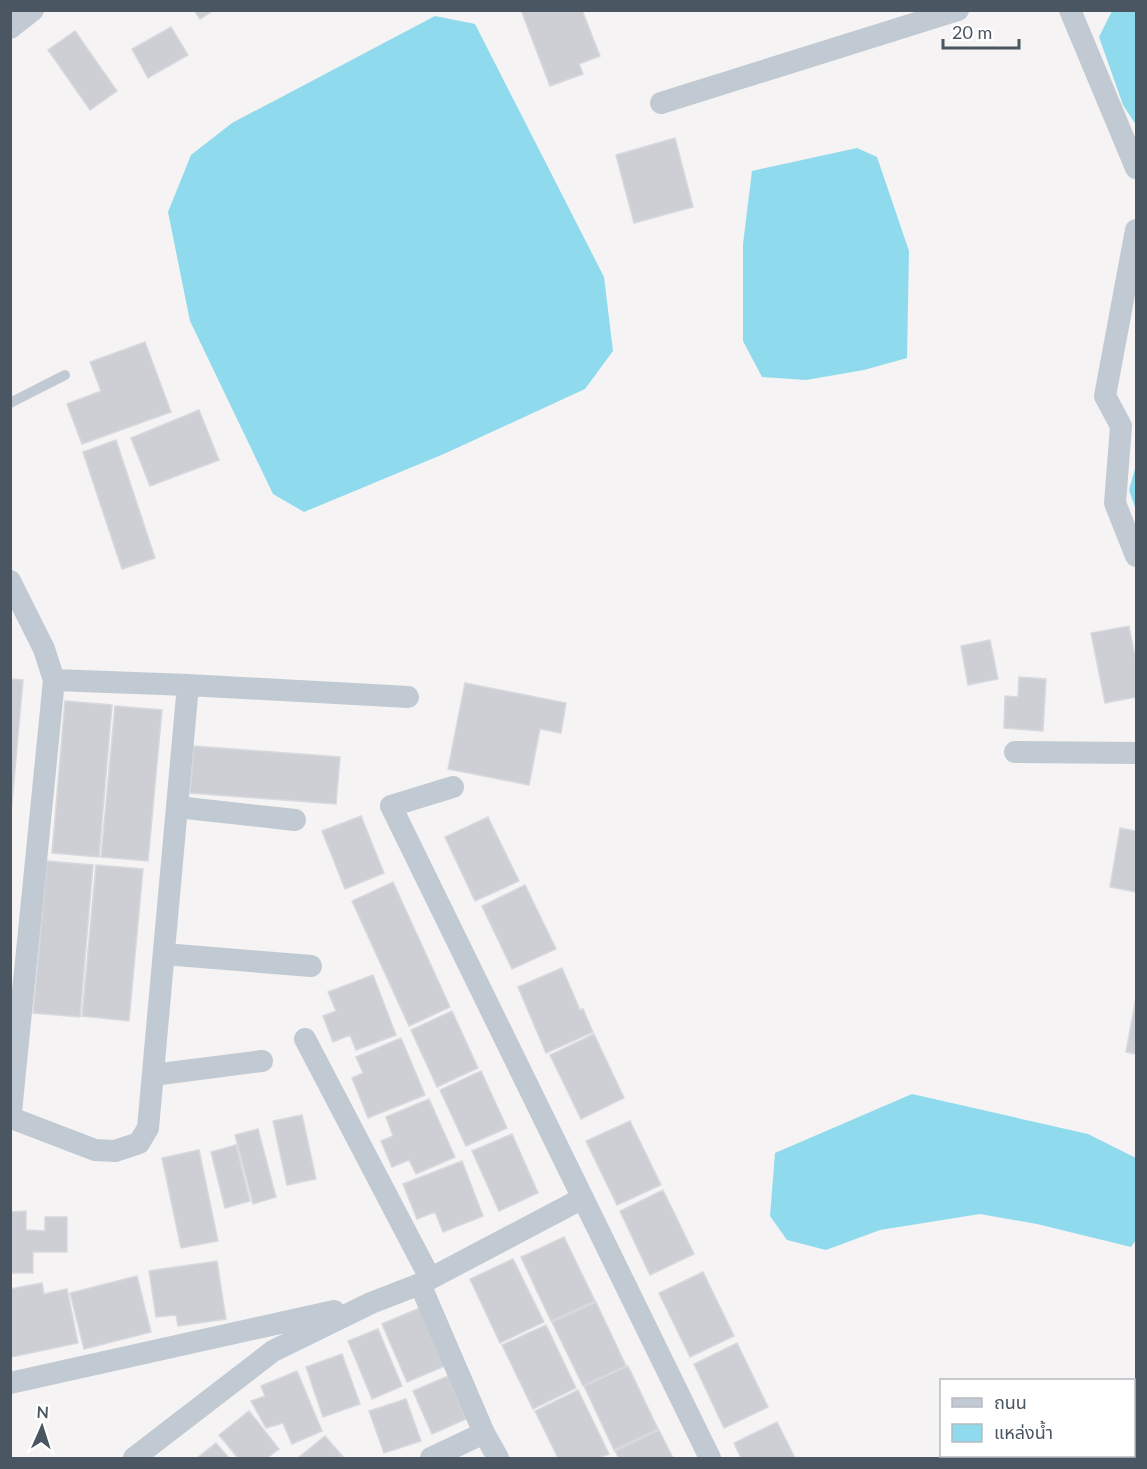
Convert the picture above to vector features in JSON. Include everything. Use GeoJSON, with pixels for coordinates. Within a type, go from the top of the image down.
{"type":"FeatureCollection","features":[{"type":"Feature","properties":{"kind":"street"},"geometry":{"type":"LineString","coordinates":[[10,28],[33,10]]}},
{"type":"Feature","properties":{"kind":"street"},"geometry":{"type":"LineString","coordinates":[[661,103],[958,10]]}},
{"type":"Feature","properties":{"kind":"street"},"geometry":{"type":"LineString","coordinates":[[1070,10],[1137,168]]}},
{"type":"Feature","properties":{"kind":"street"},"geometry":{"type":"LineString","coordinates":[[1137,230],[1105,396],[1121,426],[1115,503],[1137,556]]}},
{"type":"Feature","properties":{"kind":"street"},"geometry":{"type":"LineString","coordinates":[[10,581],[44,649],[54,680],[11,1112],[14,1119],[95,1150],[115,1151],[139,1143],[148,1128],[188,685]]}},
{"type":"Feature","properties":{"kind":"street"},"geometry":{"type":"LineString","coordinates":[[54,680],[408,697]]}},
{"type":"Feature","properties":{"kind":"street"},"geometry":{"type":"LineString","coordinates":[[1015,752],[1137,753]]}},
{"type":"Feature","properties":{"kind":"street"},"geometry":{"type":"LineString","coordinates":[[453,786],[391,806],[710,1458]]}},
{"type":"Feature","properties":{"kind":"street"},"geometry":{"type":"LineString","coordinates":[[177,807],[295,820]]}},
{"type":"Feature","properties":{"kind":"street"},"geometry":{"type":"LineString","coordinates":[[164,954],[311,966]]}},
{"type":"Feature","properties":{"kind":"street"},"geometry":{"type":"LineString","coordinates":[[305,1040],[425,1281],[484,1433],[498,1458]]}},
{"type":"Feature","properties":{"kind":"street"},"geometry":{"type":"LineString","coordinates":[[153,1075],[262,1061]]}},
{"type":"Feature","properties":{"kind":"street"},"geometry":{"type":"LineString","coordinates":[[135,1458],[273,1351],[371,1303],[425,1281],[583,1198]]}},
{"type":"Feature","properties":{"kind":"street"},"geometry":{"type":"LineString","coordinates":[[10,1383],[371,1303]]}},
{"type":"Feature","properties":{"kind":"street"},"geometry":{"type":"LineString","coordinates":[[431,1458],[484,1433]]}},
{"type":"Feature","properties":{"kind":"lane"},"geometry":{"type":"LineString","coordinates":[[10,403],[64,375]]}},
{"type":"Feature","properties":{"kind":"water"},"geometry":{"type":"Polygon","coordinates":[[[1112,11],[1136,11],[1136,125],[1123,105],[1099,37],[1112,11]]]}},
{"type":"Feature","properties":{"kind":"water"},"geometry":{"type":"Polygon","coordinates":[[[435,16],[475,24],[604,277],[613,351],[585,389],[446,453],[304,512],[273,494],[190,321],[168,212],[191,155],[232,123],[435,16]]]}},
{"type":"Feature","properties":{"kind":"water"},"geometry":{"type":"Polygon","coordinates":[[[857,148],[877,157],[909,251],[907,358],[864,370],[806,380],[762,377],[743,341],[743,244],[752,171],[857,148]]]}},
{"type":"Feature","properties":{"kind":"water"},"geometry":{"type":"Polygon","coordinates":[[[1136,465],[1136,510],[1129,490],[1136,465]]]}},
{"type":"Feature","properties":{"kind":"water"},"geometry":{"type":"Polygon","coordinates":[[[912,1094],[1088,1134],[1136,1158],[1136,1240],[1131,1247],[1037,1224],[980,1214],[880,1230],[826,1250],[787,1240],[770,1216],[775,1153],[912,1094]]]}},
{"type":"Feature","properties":{"kind":"building"},"geometry":{"type":"Polygon","coordinates":[[[194,10],[214,10],[200,19],[194,10]]]}},
{"type":"Feature","properties":{"kind":"building"},"geometry":{"type":"Polygon","coordinates":[[[521,10],[582,10],[600,56],[579,64],[583,74],[550,86],[521,10]]]}},
{"type":"Feature","properties":{"kind":"building"},"geometry":{"type":"Polygon","coordinates":[[[171,27],[188,55],[148,78],[132,49],[171,27]]]}},
{"type":"Feature","properties":{"kind":"building"},"geometry":{"type":"Polygon","coordinates":[[[75,31],[117,91],[90,110],[48,50],[75,31]]]}},
{"type":"Feature","properties":{"kind":"building"},"geometry":{"type":"Polygon","coordinates":[[[675,138],[693,207],[634,223],[616,155],[675,138]]]}},
{"type":"Feature","properties":{"kind":"building"},"geometry":{"type":"Polygon","coordinates":[[[145,342],[171,412],[82,444],[67,404],[101,391],[90,362],[145,342]]]}},
{"type":"Feature","properties":{"kind":"building"},"geometry":{"type":"Polygon","coordinates":[[[199,410],[219,460],[150,486],[131,438],[199,410]]]}},
{"type":"Feature","properties":{"kind":"building"},"geometry":{"type":"Polygon","coordinates":[[[116,440],[155,558],[122,569],[83,452],[116,440]]]}},
{"type":"Feature","properties":{"kind":"building"},"geometry":{"type":"Polygon","coordinates":[[[1129,626],[1136,662],[1136,697],[1105,703],[1091,633],[1129,626]]]}},
{"type":"Feature","properties":{"kind":"building"},"geometry":{"type":"Polygon","coordinates":[[[990,640],[998,679],[968,685],[961,646],[990,640]]]}},
{"type":"Feature","properties":{"kind":"building"},"geometry":{"type":"Polygon","coordinates":[[[1019,677],[1046,679],[1043,731],[1004,728],[1005,696],[1018,697],[1019,677]]]}},
{"type":"Feature","properties":{"kind":"building"},"geometry":{"type":"Polygon","coordinates":[[[10,679],[23,680],[10,825],[10,679]]]}},
{"type":"Feature","properties":{"kind":"building"},"geometry":{"type":"Polygon","coordinates":[[[465,683],[566,703],[561,733],[540,729],[529,785],[448,769],[465,683]]]}},
{"type":"Feature","properties":{"kind":"building"},"geometry":{"type":"Polygon","coordinates":[[[65,701],[112,705],[99,857],[52,853],[65,701]]]}},
{"type":"Feature","properties":{"kind":"building"},"geometry":{"type":"Polygon","coordinates":[[[115,706],[162,710],[148,861],[101,857],[115,706]]]}},
{"type":"Feature","properties":{"kind":"building"},"geometry":{"type":"Polygon","coordinates":[[[194,746],[340,757],[336,804],[190,793],[194,746]]]}},
{"type":"Feature","properties":{"kind":"building"},"geometry":{"type":"Polygon","coordinates":[[[361,816],[384,873],[345,889],[322,831],[361,816]]]}},
{"type":"Feature","properties":{"kind":"building"},"geometry":{"type":"Polygon","coordinates":[[[488,817],[519,881],[475,901],[445,837],[488,817]]]}},
{"type":"Feature","properties":{"kind":"building"},"geometry":{"type":"Polygon","coordinates":[[[1120,828],[1136,831],[1136,892],[1110,887],[1120,828]]]}},
{"type":"Feature","properties":{"kind":"building"},"geometry":{"type":"Polygon","coordinates":[[[47,861],[93,865],[80,1017],[33,1013],[47,861]]]}},
{"type":"Feature","properties":{"kind":"building"},"geometry":{"type":"Polygon","coordinates":[[[96,865],[143,869],[129,1021],[82,1016],[96,865]]]}},
{"type":"Feature","properties":{"kind":"building"},"geometry":{"type":"Polygon","coordinates":[[[393,882],[450,1007],[409,1026],[352,901],[393,882]]]}},
{"type":"Feature","properties":{"kind":"building"},"geometry":{"type":"Polygon","coordinates":[[[525,885],[556,949],[512,969],[482,906],[525,885]]]}},
{"type":"Feature","properties":{"kind":"building"},"geometry":{"type":"Polygon","coordinates":[[[562,968],[580,1010],[583,1009],[593,1032],[546,1053],[518,987],[562,968]]]}},
{"type":"Feature","properties":{"kind":"building"},"geometry":{"type":"Polygon","coordinates":[[[373,975],[396,1035],[356,1050],[350,1035],[333,1042],[323,1016],[336,1011],[328,992],[373,975]]]}},
{"type":"Feature","properties":{"kind":"building"},"geometry":{"type":"Polygon","coordinates":[[[1136,997],[1136,1054],[1126,1052],[1136,997]]]}},
{"type":"Feature","properties":{"kind":"building"},"geometry":{"type":"Polygon","coordinates":[[[452,1011],[478,1068],[437,1087],[411,1030],[452,1011]]]}},
{"type":"Feature","properties":{"kind":"building"},"geometry":{"type":"Polygon","coordinates":[[[594,1034],[624,1098],[581,1119],[550,1055],[594,1034]]]}},
{"type":"Feature","properties":{"kind":"building"},"geometry":{"type":"Polygon","coordinates":[[[401,1038],[425,1095],[368,1118],[352,1078],[363,1073],[356,1057],[401,1038]]]}},
{"type":"Feature","properties":{"kind":"building"},"geometry":{"type":"Polygon","coordinates":[[[481,1071],[507,1128],[466,1146],[440,1090],[481,1071]]]}},
{"type":"Feature","properties":{"kind":"building"},"geometry":{"type":"Polygon","coordinates":[[[429,1099],[455,1157],[416,1174],[409,1160],[392,1167],[381,1141],[393,1136],[386,1117],[429,1099]]]}},
{"type":"Feature","properties":{"kind":"building"},"geometry":{"type":"Polygon","coordinates":[[[302,1115],[316,1179],[287,1185],[273,1121],[302,1115]]]}},
{"type":"Feature","properties":{"kind":"building"},"geometry":{"type":"Polygon","coordinates":[[[630,1121],[661,1185],[617,1205],[586,1141],[630,1121]]]}},
{"type":"Feature","properties":{"kind":"building"},"geometry":{"type":"Polygon","coordinates":[[[258,1129],[276,1197],[253,1204],[235,1135],[258,1129]]]}},
{"type":"Feature","properties":{"kind":"building"},"geometry":{"type":"Polygon","coordinates":[[[512,1134],[538,1193],[499,1211],[472,1151],[512,1134]]]}},
{"type":"Feature","properties":{"kind":"building"},"geometry":{"type":"Polygon","coordinates":[[[236,1145],[250,1201],[225,1208],[211,1152],[236,1145]]]}},
{"type":"Feature","properties":{"kind":"building"},"geometry":{"type":"Polygon","coordinates":[[[199,1150],[218,1241],[181,1248],[162,1158],[199,1150]]]}},
{"type":"Feature","properties":{"kind":"building"},"geometry":{"type":"Polygon","coordinates":[[[462,1161],[483,1216],[443,1232],[435,1212],[417,1219],[403,1184],[462,1161]]]}},
{"type":"Feature","properties":{"kind":"building"},"geometry":{"type":"Polygon","coordinates":[[[663,1190],[694,1254],[650,1275],[620,1211],[663,1190]]]}},
{"type":"Feature","properties":{"kind":"building"},"geometry":{"type":"Polygon","coordinates":[[[26,1211],[26,1230],[45,1231],[45,1217],[67,1217],[67,1252],[33,1252],[33,1273],[10,1273],[10,1212],[26,1211]]]}},
{"type":"Feature","properties":{"kind":"building"},"geometry":{"type":"Polygon","coordinates":[[[564,1237],[595,1301],[551,1321],[521,1257],[564,1237]]]}},
{"type":"Feature","properties":{"kind":"building"},"geometry":{"type":"Polygon","coordinates":[[[513,1259],[544,1322],[500,1343],[470,1279],[513,1259]]]}},
{"type":"Feature","properties":{"kind":"building"},"geometry":{"type":"Polygon","coordinates":[[[217,1261],[226,1319],[178,1326],[176,1315],[156,1317],[149,1271],[217,1261]]]}},
{"type":"Feature","properties":{"kind":"building"},"geometry":{"type":"Polygon","coordinates":[[[703,1272],[734,1336],[690,1357],[659,1293],[703,1272]]]}},
{"type":"Feature","properties":{"kind":"building"},"geometry":{"type":"Polygon","coordinates":[[[137,1276],[151,1332],[84,1349],[70,1293],[137,1276]]]}},
{"type":"Feature","properties":{"kind":"building"},"geometry":{"type":"Polygon","coordinates":[[[42,1283],[44,1294],[67,1289],[78,1343],[12,1357],[10,1351],[10,1289],[42,1283]]]}},
{"type":"Feature","properties":{"kind":"building"},"geometry":{"type":"Polygon","coordinates":[[[596,1302],[626,1366],[583,1386],[552,1322],[596,1302]]]}},
{"type":"Feature","properties":{"kind":"building"},"geometry":{"type":"Polygon","coordinates":[[[422,1307],[447,1365],[407,1382],[382,1324],[422,1307]]]}},
{"type":"Feature","properties":{"kind":"building"},"geometry":{"type":"Polygon","coordinates":[[[546,1325],[576,1388],[533,1409],[502,1345],[546,1325]]]}},
{"type":"Feature","properties":{"kind":"building"},"geometry":{"type":"Polygon","coordinates":[[[378,1329],[402,1386],[372,1399],[348,1341],[378,1329]]]}},
{"type":"Feature","properties":{"kind":"building"},"geometry":{"type":"Polygon","coordinates":[[[737,1343],[768,1407],[724,1428],[694,1364],[737,1343]]]}},
{"type":"Feature","properties":{"kind":"building"},"geometry":{"type":"Polygon","coordinates":[[[342,1354],[360,1404],[323,1417],[306,1367],[342,1354]]]}},
{"type":"Feature","properties":{"kind":"building"},"geometry":{"type":"Polygon","coordinates":[[[628,1366],[658,1429],[614,1450],[584,1386],[628,1366]]]}},
{"type":"Feature","properties":{"kind":"building"},"geometry":{"type":"Polygon","coordinates":[[[297,1371],[322,1431],[292,1444],[283,1423],[266,1428],[251,1401],[265,1396],[261,1386],[297,1371]]]}},
{"type":"Feature","properties":{"kind":"building"},"geometry":{"type":"Polygon","coordinates":[[[448,1376],[466,1419],[432,1434],[413,1391],[448,1376]]]}},
{"type":"Feature","properties":{"kind":"building"},"geometry":{"type":"Polygon","coordinates":[[[578,1390],[609,1454],[599,1458],[558,1458],[535,1411],[578,1390]]]}},
{"type":"Feature","properties":{"kind":"building"},"geometry":{"type":"Polygon","coordinates":[[[406,1399],[421,1441],[384,1453],[369,1411],[406,1399]]]}},
{"type":"Feature","properties":{"kind":"building"},"geometry":{"type":"Polygon","coordinates":[[[249,1411],[279,1449],[267,1458],[238,1458],[219,1435],[249,1411]]]}},
{"type":"Feature","properties":{"kind":"building"},"geometry":{"type":"Polygon","coordinates":[[[777,1422],[795,1458],[741,1458],[734,1443],[777,1422]]]}},
{"type":"Feature","properties":{"kind":"building"},"geometry":{"type":"Polygon","coordinates":[[[659,1430],[673,1458],[619,1458],[615,1451],[659,1430]]]}},
{"type":"Feature","properties":{"kind":"building"},"geometry":{"type":"Polygon","coordinates":[[[325,1436],[344,1458],[298,1458],[325,1436]]]}},
{"type":"Feature","properties":{"kind":"building"},"geometry":{"type":"Polygon","coordinates":[[[216,1443],[229,1458],[197,1458],[216,1443]]]}}]}
